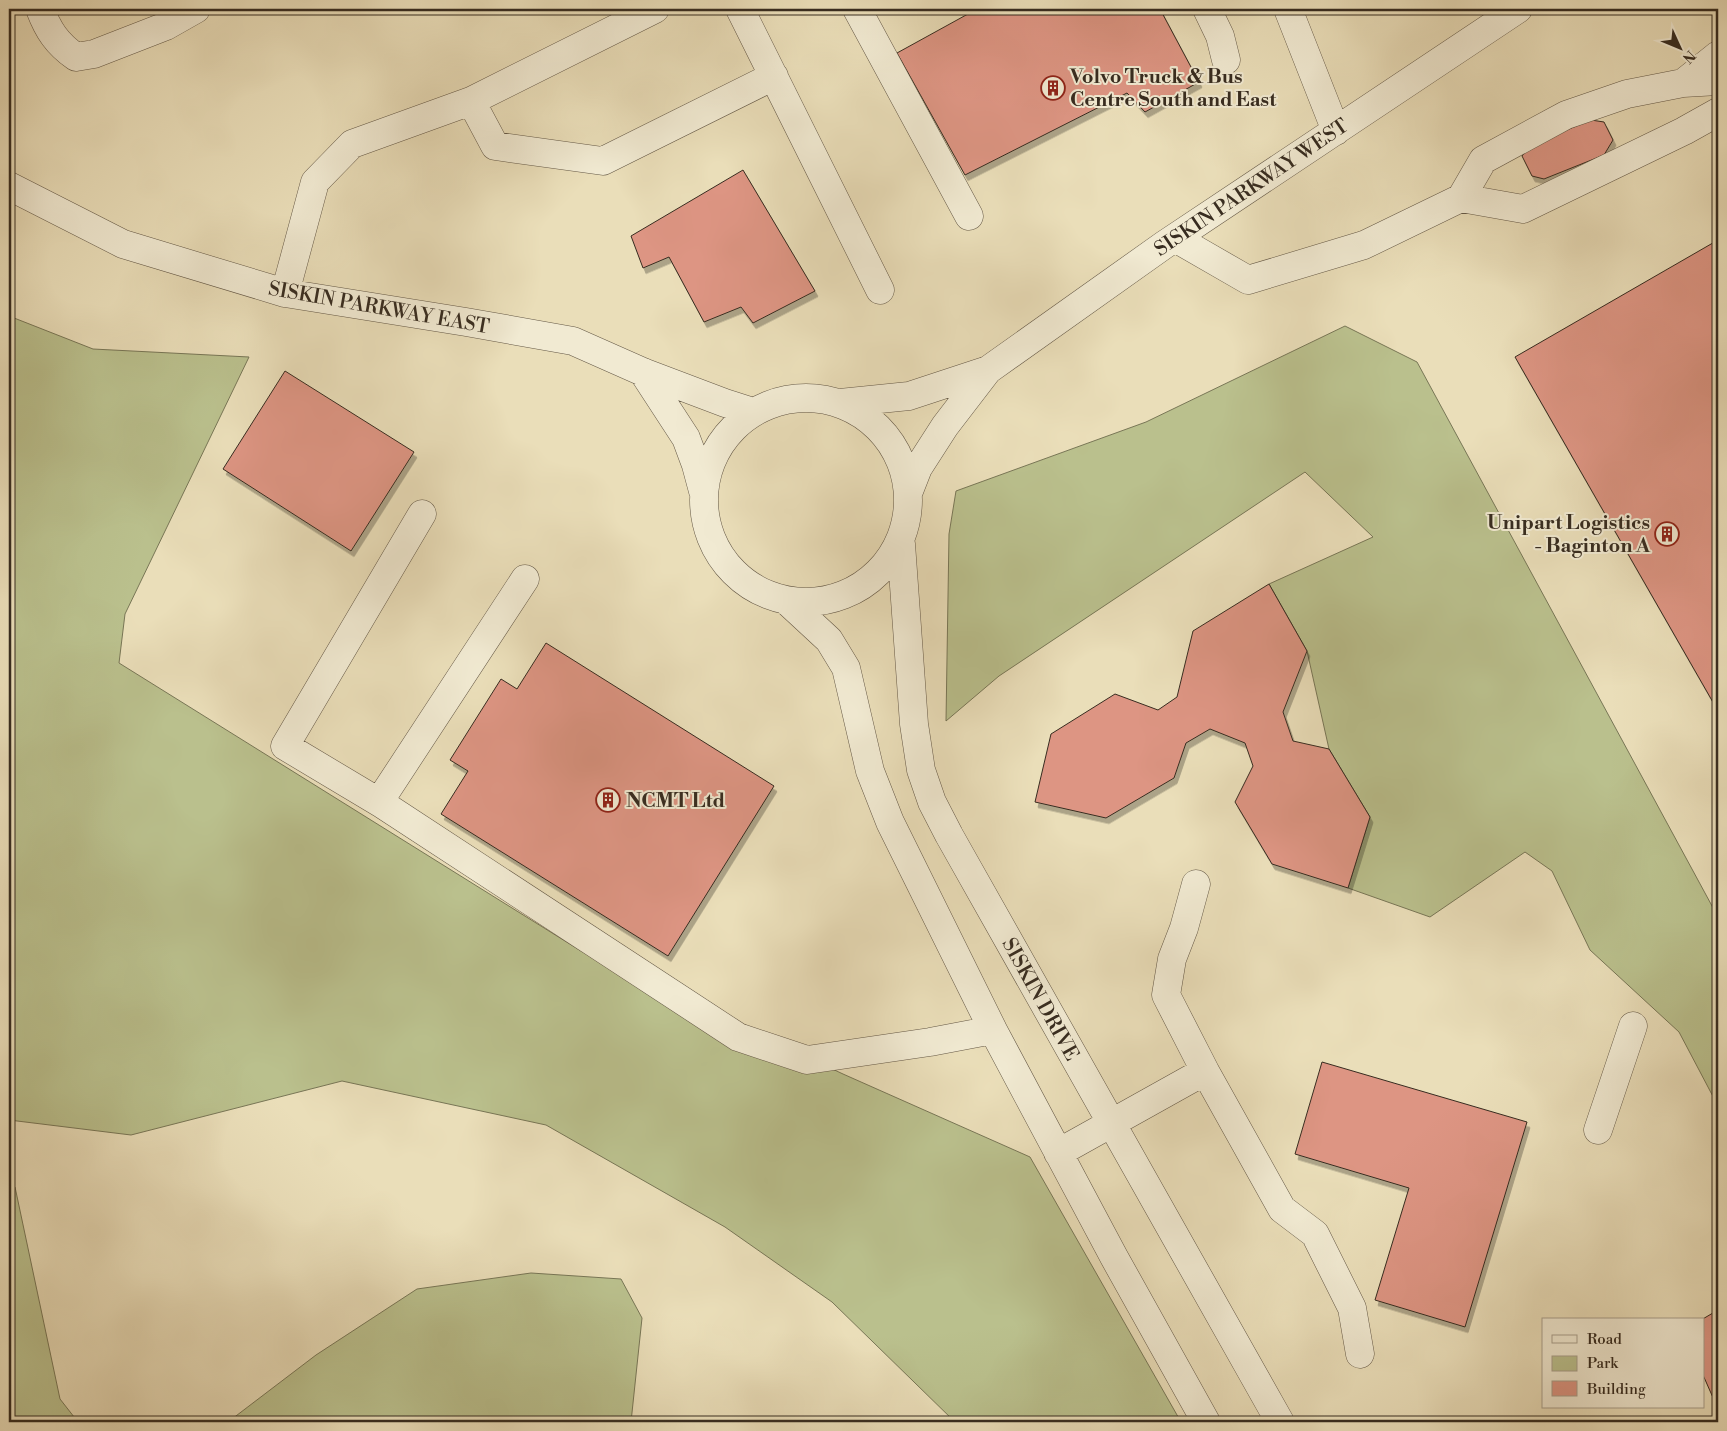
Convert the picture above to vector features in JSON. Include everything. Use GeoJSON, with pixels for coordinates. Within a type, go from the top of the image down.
{"type":"FeatureCollection","features":[{"type":"Feature","properties":{"kind":"street"},"geometry":{"type":"LineString","coordinates":[[40,9],[48,30],[65,50],[76,57],[94,54],[166,26],[196,9]]}},
{"type":"Feature","properties":{"kind":"street"},"geometry":{"type":"LineString","coordinates":[[285,294],[315,182],[352,144],[471,101],[655,9]]}},
{"type":"Feature","properties":{"kind":"street"},"geometry":{"type":"LineString","coordinates":[[740,9],[880,290]]}},
{"type":"Feature","properties":{"kind":"street"},"geometry":{"type":"LineString","coordinates":[[857,9],[969,216]]}},
{"type":"Feature","properties":{"kind":"street"},"geometry":{"type":"LineString","coordinates":[[1207,9],[1220,36],[1226,60]]}},
{"type":"Feature","properties":{"kind":"street"},"geometry":{"type":"LineString","coordinates":[[1288,9],[1336,131]]}},
{"type":"Feature","properties":{"kind":"street","name":"SISKIN PARKWAY WEST"},"geometry":{"type":"LineString","coordinates":[[840,402],[909,396],[988,370],[1175,238],[1518,9]]}},
{"type":"Feature","properties":{"kind":"street"},"geometry":{"type":"LineString","coordinates":[[1683,83],[1718,55]]}},
{"type":"Feature","properties":{"kind":"street"},"geometry":{"type":"LineString","coordinates":[[471,101],[495,146],[603,161],[774,76]]}},
{"type":"Feature","properties":{"kind":"street"},"geometry":{"type":"LineString","coordinates":[[1175,238],[1248,280],[1364,245],[1461,198],[1483,160],[1566,115],[1627,94],[1683,83],[1718,81]]}},
{"type":"Feature","properties":{"kind":"street"},"geometry":{"type":"LineString","coordinates":[[1461,198],[1523,209],[1684,131],[1718,112]]}},
{"type":"Feature","properties":{"kind":"street","name":"SISKIN PARKWAY EAST"},"geometry":{"type":"LineString","coordinates":[[9,186],[123,244],[285,294],[466,322],[573,342],[643,372],[750,411]]}},
{"type":"Feature","properties":{"kind":"street","name":"SISKIN PARKWAY WEST"},"geometry":{"type":"LineString","coordinates":[[909,491],[918,468],[945,426],[988,370]]}},
{"type":"Feature","properties":{"kind":"street"},"geometry":{"type":"LineString","coordinates":[[643,372],[686,438],[703,491],[704,507],[713,540],[724,561],[739,578],[760,592],[788,602],[817,602],[849,594],[878,573],[901,544],[907,519],[909,491],[902,462],[889,440],[866,416],[840,402],[810,397],[779,400],[750,411],[732,428],[717,448],[703,491]]}},
{"type":"Feature","properties":{"kind":"street"},"geometry":{"type":"LineString","coordinates":[[422,514],[285,746],[382,804],[738,1037],[806,1060],[930,1042],[993,1030]]}},
{"type":"Feature","properties":{"kind":"street","name":"SISKIN DRIVE"},"geometry":{"type":"LineString","coordinates":[[901,544],[914,724],[921,770],[932,802],[1280,1422]]}},
{"type":"Feature","properties":{"kind":"street"},"geometry":{"type":"LineString","coordinates":[[382,804],[379,802],[525,579]]}},
{"type":"Feature","properties":{"kind":"street"},"geometry":{"type":"LineString","coordinates":[[788,602],[829,640],[846,668],[870,771],[890,822],[993,1030],[1114,1257],[1206,1422]]}},
{"type":"Feature","properties":{"kind":"street"},"geometry":{"type":"LineString","coordinates":[[1196,884],[1184,928],[1172,959],[1166,994],[1205,1071],[1282,1209],[1315,1234],[1352,1308],[1360,1354]]}},
{"type":"Feature","properties":{"kind":"street"},"geometry":{"type":"LineString","coordinates":[[1598,1130],[1633,1026]]}},
{"type":"Feature","properties":{"kind":"street"},"geometry":{"type":"LineString","coordinates":[[1058,1153],[1205,1071]]}},
{"type":"Feature","properties":{"kind":"green space"},"geometry":{"type":"Polygon","coordinates":[[[9,316],[93,349],[249,357],[125,614],[119,663],[581,951],[843,1074],[1030,1157],[1181,1422],[955,1422],[832,1302],[725,1227],[546,1125],[342,1081],[131,1135],[9,1120],[9,316]]]}},
{"type":"Feature","properties":{"kind":"green space"},"geometry":{"type":"Polygon","coordinates":[[[1345,326],[1417,362],[1718,917],[1718,1106],[1679,1032],[1590,950],[1552,871],[1525,852],[1430,917],[1348,888],[1370,817],[1329,749],[1307,651],[1269,584],[1373,537],[1305,472],[999,676],[946,721],[949,534],[956,491],[1146,422],[1345,326]]]}},
{"type":"Feature","properties":{"kind":"green space"},"geometry":{"type":"Polygon","coordinates":[[[9,1187],[15,1187],[60,1399],[78,1422],[9,1422],[9,1187]]]}},
{"type":"Feature","properties":{"kind":"green space"},"geometry":{"type":"Polygon","coordinates":[[[531,1273],[621,1279],[642,1318],[631,1422],[228,1422],[316,1355],[417,1289],[531,1273]]]}},
{"type":"Feature","properties":{"kind":"building","name":"Volvo Truck & Bus Centre South and East"},"geometry":{"type":"Polygon","coordinates":[[[977,9],[1160,9],[1199,82],[1145,112],[1127,93],[965,175],[897,53],[977,9]]]}},
{"type":"Feature","properties":{"kind":"building"},"geometry":{"type":"Polygon","coordinates":[[[1591,120],[1604,122],[1613,140],[1604,155],[1544,179],[1532,176],[1522,156],[1532,144],[1591,120]]]}},
{"type":"Feature","properties":{"kind":"building"},"geometry":{"type":"Polygon","coordinates":[[[743,170],[815,291],[753,323],[741,307],[704,322],[669,257],[643,268],[631,236],[743,170]]]}},
{"type":"Feature","properties":{"kind":"building","name":"Unipart Logistics - Baginton A"},"geometry":{"type":"Polygon","coordinates":[[[1718,240],[1718,711],[1515,357],[1718,240]]]}},
{"type":"Feature","properties":{"kind":"building"},"geometry":{"type":"Polygon","coordinates":[[[285,371],[414,452],[351,551],[223,469],[285,371]]]}},
{"type":"Feature","properties":{"kind":"building"},"geometry":{"type":"Polygon","coordinates":[[[1269,584],[1307,651],[1283,712],[1293,741],[1329,749],[1370,817],[1348,888],[1272,864],[1235,802],[1253,766],[1245,743],[1210,729],[1186,743],[1174,778],[1106,818],[1035,802],[1051,734],[1115,694],[1158,710],[1177,697],[1193,631],[1269,584]]]}},
{"type":"Feature","properties":{"kind":"building","name":"NCMT Ltd"},"geometry":{"type":"Polygon","coordinates":[[[546,643],[774,786],[668,956],[441,814],[468,771],[450,760],[501,679],[517,689],[546,643]]]}},
{"type":"Feature","properties":{"kind":"building"},"geometry":{"type":"Polygon","coordinates":[[[1322,1062],[1527,1122],[1465,1327],[1375,1300],[1409,1188],[1295,1154],[1322,1062]]]}},
{"type":"Feature","properties":{"kind":"building"},"geometry":{"type":"Polygon","coordinates":[[[1718,1310],[1718,1409],[1704,1377],[1704,1318],[1718,1310]]]}},
{"type":"Feature","properties":{"kind":"place","name":"Volvo Truck & Bus Centre South and East"},"geometry":{"type":"Point","coordinates":[1053,88]}},
{"type":"Feature","properties":{"kind":"place","name":"Unipart Logistics - Baginton A"},"geometry":{"type":"Point","coordinates":[1667,534]}},
{"type":"Feature","properties":{"kind":"place","name":"NCMT Ltd"},"geometry":{"type":"Point","coordinates":[608,800]}}]}
